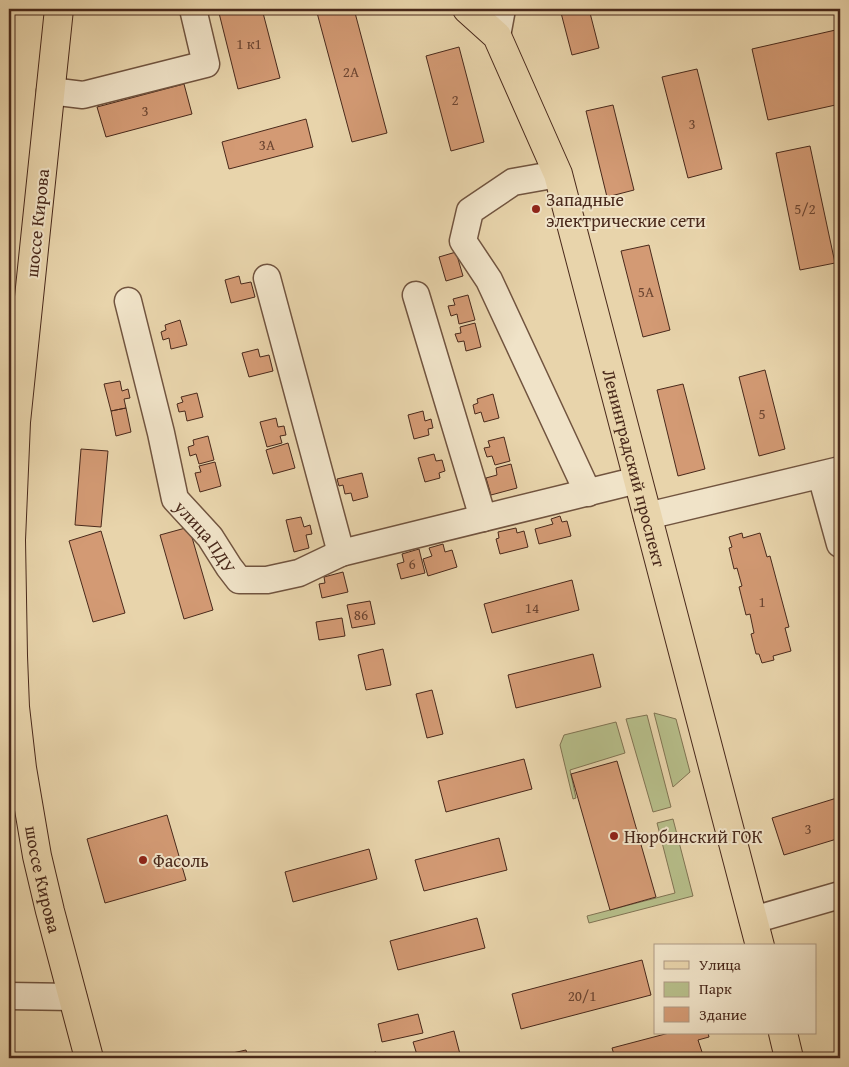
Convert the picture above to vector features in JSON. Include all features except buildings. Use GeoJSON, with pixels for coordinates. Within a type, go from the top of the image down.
{"type":"FeatureCollection","features":[{"type":"Feature","properties":{"kind":"main road","name":"шоссе Кирова"},"geometry":{"type":"LineString","coordinates":[[59,9],[16,422],[12,540],[13,720],[37,856],[89,1058]]}},
{"type":"Feature","properties":{"kind":"main road","name":"Ленинградский проспект"},"geometry":{"type":"LineString","coordinates":[[467,9],[497,36],[558,174],[759,944]]}},
{"type":"Feature","properties":{"kind":"main road"},"geometry":{"type":"LineString","coordinates":[[783,1034],[789,1058]]}},
{"type":"Feature","properties":{"kind":"street"},"geometry":{"type":"LineString","coordinates":[[50,91],[83,95],[206,64],[193,9]]}},
{"type":"Feature","properties":{"kind":"street"},"geometry":{"type":"LineString","coordinates":[[497,36],[502,9]]}},
{"type":"Feature","properties":{"kind":"street"},"geometry":{"type":"LineString","coordinates":[[558,174],[513,182],[470,210],[463,240],[489,280],[588,493]]}},
{"type":"Feature","properties":{"kind":"street"},"geometry":{"type":"LineString","coordinates":[[267,278],[341,553]]}},
{"type":"Feature","properties":{"kind":"street"},"geometry":{"type":"LineString","coordinates":[[416,296],[483,518]]}},
{"type":"Feature","properties":{"kind":"street","name":"улица ПДУ"},"geometry":{"type":"LineString","coordinates":[[128,301],[161,433],[175,499],[210,537],[228,567],[239,580],[267,580],[299,573],[341,553],[638,480]]}},
{"type":"Feature","properties":{"kind":"street"},"geometry":{"type":"LineString","coordinates":[[648,516],[831,472],[840,544]]}},
{"type":"Feature","properties":{"kind":"street"},"geometry":{"type":"LineString","coordinates":[[753,920],[840,895]]}},
{"type":"Feature","properties":{"kind":"street"},"geometry":{"type":"LineString","coordinates":[[9,996],[73,997]]}},
{"type":"Feature","properties":{"kind":"green space"},"geometry":{"type":"Polygon","coordinates":[[[654,713],[676,719],[690,772],[673,787],[654,713]]]}},
{"type":"Feature","properties":{"kind":"green space"},"geometry":{"type":"Polygon","coordinates":[[[647,715],[671,807],[653,812],[626,719],[647,715]]]}},
{"type":"Feature","properties":{"kind":"green space"},"geometry":{"type":"Polygon","coordinates":[[[616,722],[625,753],[570,770],[576,798],[573,799],[560,745],[564,735],[616,722]]]}},
{"type":"Feature","properties":{"kind":"green space"},"geometry":{"type":"Polygon","coordinates":[[[673,819],[693,896],[589,923],[587,916],[675,893],[657,823],[673,819]]]}},
{"type":"Feature","properties":{"kind":"place","name":"Западные электрические сети"},"geometry":{"type":"Point","coordinates":[536,209]}},
{"type":"Feature","properties":{"kind":"place","name":"Нюрбинский ГОК"},"geometry":{"type":"Point","coordinates":[614,836]}},
{"type":"Feature","properties":{"kind":"place","name":"Фасоль"},"geometry":{"type":"Point","coordinates":[143,860]}}]}
